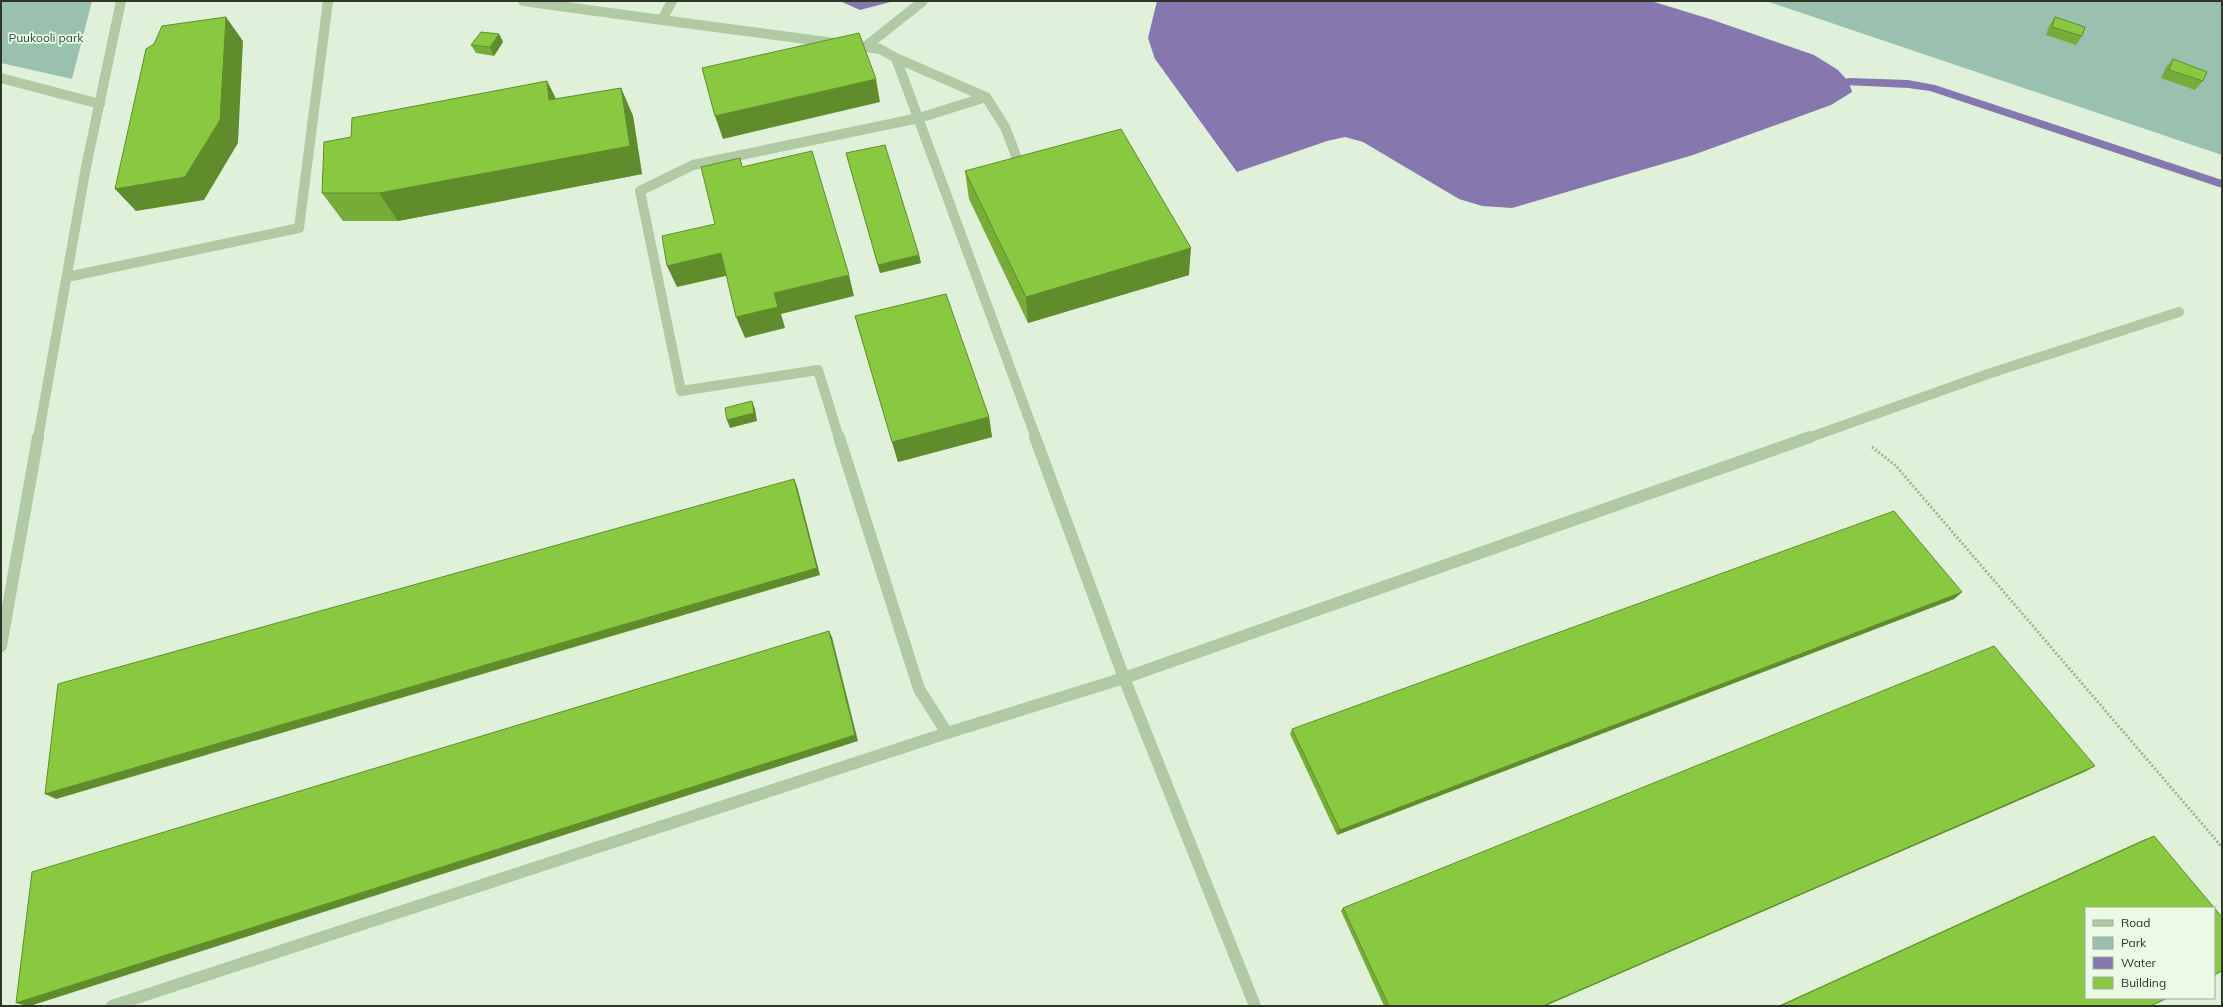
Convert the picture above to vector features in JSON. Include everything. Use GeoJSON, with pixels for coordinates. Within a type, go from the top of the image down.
{"type":"FeatureCollection","features":[{"type":"Feature","properties":{"kind":"street"},"geometry":{"type":"LineString","coordinates":[[1,646],[67,277],[100,104],[122,1]]}},
{"type":"Feature","properties":{"kind":"street"},"geometry":{"type":"LineString","coordinates":[[67,277],[300,228],[328,1]]}},
{"type":"Feature","properties":{"kind":"street"},"geometry":{"type":"LineString","coordinates":[[523,1],[880,49],[896,58],[986,97],[1005,127],[1020,166]]}},
{"type":"Feature","properties":{"kind":"street"},"geometry":{"type":"LineString","coordinates":[[662,20],[672,1]]}},
{"type":"Feature","properties":{"kind":"street"},"geometry":{"type":"LineString","coordinates":[[865,47],[923,1]]}},
{"type":"Feature","properties":{"kind":"street"},"geometry":{"type":"LineString","coordinates":[[896,58],[1124,678],[1255,1006]]}},
{"type":"Feature","properties":{"kind":"street"},"geometry":{"type":"LineString","coordinates":[[1,78],[100,104]]}},
{"type":"Feature","properties":{"kind":"street"},"geometry":{"type":"LineString","coordinates":[[947,733],[920,689],[818,370],[681,391],[640,191],[693,166],[919,118],[986,97]]}},
{"type":"Feature","properties":{"kind":"street"},"geometry":{"type":"LineString","coordinates":[[112,1006],[947,733],[1124,678],[1988,374],[2179,312]]}},
{"type":"Feature","properties":{"kind":"path"},"geometry":{"type":"LineString","coordinates":[[2211,1],[2222,5]]}},
{"type":"Feature","properties":{"kind":"path"},"geometry":{"type":"LineString","coordinates":[[1844,425],[1896,466],[2222,847]]}},
{"type":"Feature","properties":{"kind":"green space","name":"Puukooli park"},"geometry":{"type":"Polygon","coordinates":[[[1,1],[92,1],[72,79],[1,63],[1,1]]]}},
{"type":"Feature","properties":{"kind":"green space"},"geometry":{"type":"Polygon","coordinates":[[[1766,1],[2222,1],[2222,155],[1766,1]]]}},
{"type":"Feature","properties":{"kind":"water"},"geometry":{"type":"Polygon","coordinates":[[[840,1],[894,1],[860,10],[840,1]]]}},
{"type":"Feature","properties":{"kind":"water"},"geometry":{"type":"Polygon","coordinates":[[[1157,1],[1651,1],[1710,19],[1814,55],[1838,70],[1849,82],[1852,92],[1831,105],[1693,155],[1512,208],[1482,206],[1459,199],[1363,142],[1345,137],[1327,141],[1237,172],[1155,59],[1148,38],[1157,1]]]}},
{"type":"Feature","properties":{"kind":"building"},"geometry":{"type":"Polygon","coordinates":[[[226,17],[220,120],[185,177],[115,189],[146,49],[154,44],[162,26],[226,17]]]}},
{"type":"Feature","properties":{"kind":"building"},"geometry":{"type":"Polygon","coordinates":[[[2055,17],[2085,27],[2082,36],[2052,27],[2055,17]]]}},
{"type":"Feature","properties":{"kind":"building"},"geometry":{"type":"Polygon","coordinates":[[[481,32],[499,34],[490,47],[471,45],[481,32]]]}},
{"type":"Feature","properties":{"kind":"building"},"geometry":{"type":"Polygon","coordinates":[[[859,33],[876,79],[715,116],[702,68],[859,33]]]}},
{"type":"Feature","properties":{"kind":"building"},"geometry":{"type":"Polygon","coordinates":[[[2173,59],[2207,72],[2203,81],[2169,70],[2173,59]]]}},
{"type":"Feature","properties":{"kind":"building"},"geometry":{"type":"Polygon","coordinates":[[[547,81],[549,100],[621,88],[630,146],[379,193],[322,193],[324,142],[351,137],[352,118],[547,81]]]}},
{"type":"Feature","properties":{"kind":"building"},"geometry":{"type":"Polygon","coordinates":[[[1121,129],[1191,248],[1026,297],[965,171],[1121,129]]]}},
{"type":"Feature","properties":{"kind":"building"},"geometry":{"type":"Polygon","coordinates":[[[885,145],[919,255],[878,265],[846,153],[885,145]]]}},
{"type":"Feature","properties":{"kind":"building"},"geometry":{"type":"Polygon","coordinates":[[[812,151],[849,275],[774,293],[778,307],[736,317],[721,253],[667,266],[662,236],[715,224],[701,167],[740,158],[742,167],[812,151]]]}},
{"type":"Feature","properties":{"kind":"building"},"geometry":{"type":"Polygon","coordinates":[[[946,294],[989,417],[892,442],[855,316],[946,294]]]}},
{"type":"Feature","properties":{"kind":"building"},"geometry":{"type":"Polygon","coordinates":[[[752,401],[754,413],[727,420],[725,408],[752,401]]]}},
{"type":"Feature","properties":{"kind":"building"},"geometry":{"type":"Polygon","coordinates":[[[794,479],[817,568],[45,794],[58,684],[794,479]]]}},
{"type":"Feature","properties":{"kind":"building"},"geometry":{"type":"Polygon","coordinates":[[[1894,511],[1962,592],[1340,830],[1292,729],[1894,511]]]}},
{"type":"Feature","properties":{"kind":"building"},"geometry":{"type":"Polygon","coordinates":[[[829,631],[855,735],[16,1003],[32,872],[829,631]]]}},
{"type":"Feature","properties":{"kind":"building"},"geometry":{"type":"Polygon","coordinates":[[[1994,646],[2095,766],[1543,1006],[1389,1006],[1343,908],[1994,646]]]}},
{"type":"Feature","properties":{"kind":"building"},"geometry":{"type":"Polygon","coordinates":[[[2154,836],[2214,907],[2085,907],[2085,999],[2165,999],[2151,1006],[1780,1006],[2154,836]]]}},
{"type":"Feature","properties":{"kind":"building"},"geometry":{"type":"Polygon","coordinates":[[[2215,909],[2222,917],[2222,971],[2215,974],[2215,909]]]}},
{"type":"Feature","properties":{"kind":"waterway"},"geometry":{"type":"LineString","coordinates":[[1849,82],[1908,84],[1931,88],[2222,184]]}}]}
